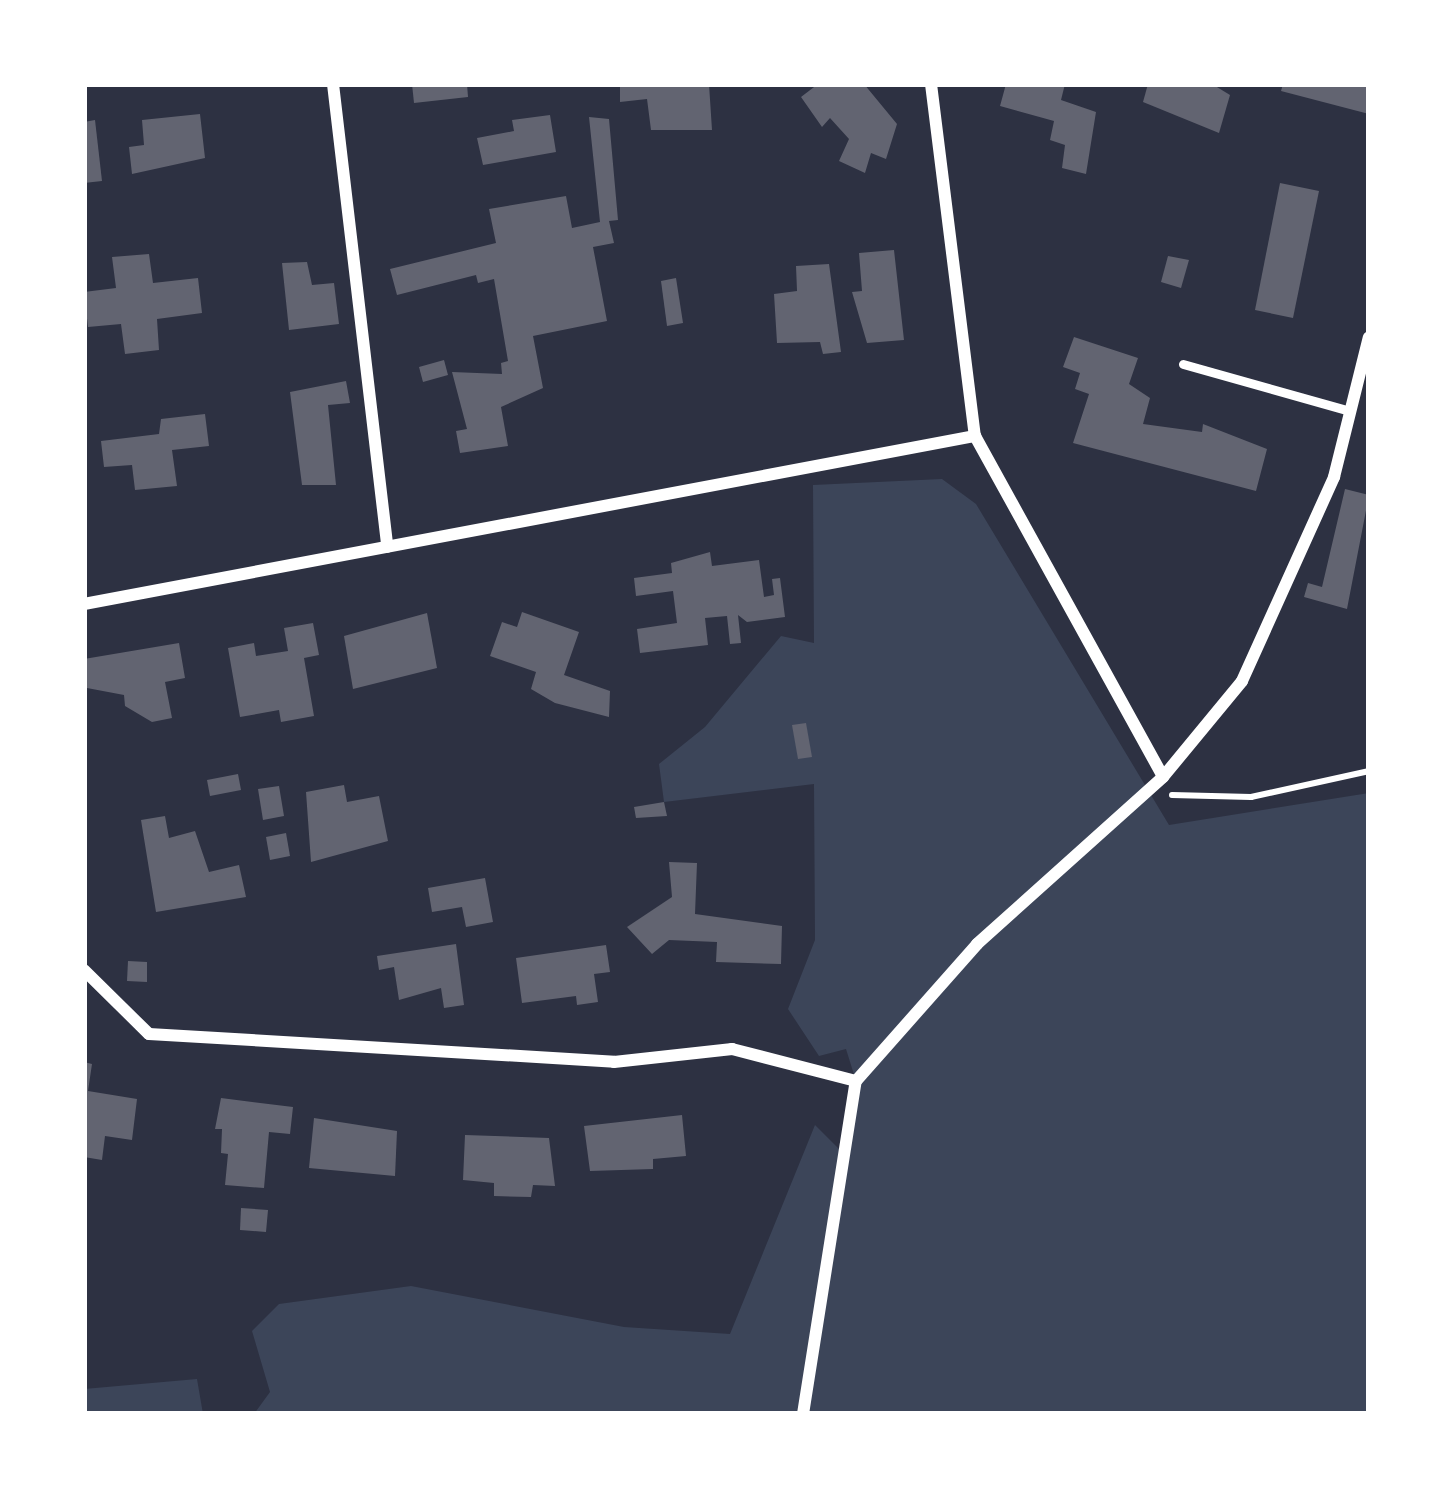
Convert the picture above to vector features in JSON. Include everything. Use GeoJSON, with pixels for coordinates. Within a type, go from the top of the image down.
{"type":"FeatureCollection","features":[{"type":"Feature","properties":{"kind":"street"},"geometry":{"type":"LineString","coordinates":[[333,84],[387,547]]}},
{"type":"Feature","properties":{"kind":"street"},"geometry":{"type":"LineString","coordinates":[[932,84],[975,436],[1157,782]]}},
{"type":"Feature","properties":{"kind":"street"},"geometry":{"type":"LineString","coordinates":[[802,1414],[856,1082],[977,944],[1157,782],[1243,681],[1334,477],[1369,338]]}},
{"type":"Feature","properties":{"kind":"street"},"geometry":{"type":"LineString","coordinates":[[84,604],[975,436]]}},
{"type":"Feature","properties":{"kind":"street"},"geometry":{"type":"LineString","coordinates":[[84,970],[148,1034],[614,1062],[732,1049],[856,1082]]}},
{"type":"Feature","properties":{"kind":"lane"},"geometry":{"type":"LineString","coordinates":[[1183,364],[1351,412]]}},
{"type":"Feature","properties":{"kind":"path"},"geometry":{"type":"LineString","coordinates":[[1157,782],[1187,800],[1251,796],[1369,771]]}},
{"type":"Feature","properties":{"kind":"shaded area"},"geometry":{"type":"Polygon","coordinates":[[[942,479],[976,504],[1169,825],[1369,793],[1369,1414],[254,1414],[270,1392],[252,1331],[279,1304],[411,1286],[624,1327],[730,1334],[815,1125],[843,1153],[856,1081],[846,1049],[819,1056],[788,1009],[815,940],[814,784],[664,802],[659,764],[705,727],[781,636],[814,643],[813,485],[942,479]]]}},
{"type":"Feature","properties":{"kind":"shaded area"},"geometry":{"type":"Polygon","coordinates":[[[197,1379],[203,1414],[84,1414],[84,1389],[197,1379]]]}},
{"type":"Feature","properties":{"kind":"building"},"geometry":{"type":"Polygon","coordinates":[[[412,84],[467,84],[468,97],[414,103],[412,84]]]}},
{"type":"Feature","properties":{"kind":"building"},"geometry":{"type":"Polygon","coordinates":[[[620,84],[709,84],[712,130],[651,130],[647,99],[620,102],[620,84]]]}},
{"type":"Feature","properties":{"kind":"building"},"geometry":{"type":"Polygon","coordinates":[[[818,84],[864,84],[897,124],[886,159],[871,153],[865,173],[839,161],[849,139],[830,118],[822,127],[801,97],[818,84]]]}},
{"type":"Feature","properties":{"kind":"building"},"geometry":{"type":"Polygon","coordinates":[[[1006,84],[1065,84],[1061,100],[1096,112],[1086,174],[1062,168],[1065,145],[1050,140],[1054,121],[1000,106],[1006,84]]]}},
{"type":"Feature","properties":{"kind":"building"},"geometry":{"type":"Polygon","coordinates":[[[1148,84],[1212,84],[1230,95],[1219,133],[1143,102],[1148,84]]]}},
{"type":"Feature","properties":{"kind":"building"},"geometry":{"type":"Polygon","coordinates":[[[1283,84],[1369,84],[1369,114],[1281,91],[1283,84]]]}},
{"type":"Feature","properties":{"kind":"building"},"geometry":{"type":"Polygon","coordinates":[[[200,114],[205,158],[132,174],[129,147],[144,145],[142,120],[200,114]]]}},
{"type":"Feature","properties":{"kind":"building"},"geometry":{"type":"Polygon","coordinates":[[[550,115],[556,152],[483,165],[477,138],[514,131],[512,120],[550,115]]]}},
{"type":"Feature","properties":{"kind":"building"},"geometry":{"type":"Polygon","coordinates":[[[589,117],[609,119],[618,220],[609,221],[614,243],[593,247],[607,321],[533,336],[543,388],[501,407],[508,446],[460,453],[456,431],[467,429],[452,372],[502,374],[501,363],[508,361],[494,279],[478,283],[476,275],[397,295],[390,269],[496,243],[489,209],[566,196],[572,228],[600,222],[589,117]]]}},
{"type":"Feature","properties":{"kind":"building"},"geometry":{"type":"Polygon","coordinates":[[[95,120],[102,181],[84,183],[84,122],[95,120]]]}},
{"type":"Feature","properties":{"kind":"building"},"geometry":{"type":"Polygon","coordinates":[[[1280,183],[1319,191],[1293,318],[1255,310],[1280,183]]]}},
{"type":"Feature","properties":{"kind":"building"},"geometry":{"type":"Polygon","coordinates":[[[894,250],[904,340],[867,343],[852,292],[862,291],[859,253],[894,250]]]}},
{"type":"Feature","properties":{"kind":"building"},"geometry":{"type":"Polygon","coordinates":[[[149,254],[153,283],[198,278],[202,313],[157,319],[159,350],[125,354],[121,324],[88,327],[84,292],[116,288],[112,257],[149,254]]]}},
{"type":"Feature","properties":{"kind":"building"},"geometry":{"type":"Polygon","coordinates":[[[1168,256],[1189,260],[1181,288],[1161,282],[1168,256]]]}},
{"type":"Feature","properties":{"kind":"building"},"geometry":{"type":"Polygon","coordinates":[[[307,262],[312,285],[334,283],[339,324],[289,330],[282,263],[307,262]]]}},
{"type":"Feature","properties":{"kind":"building"},"geometry":{"type":"Polygon","coordinates":[[[829,264],[841,352],[823,354],[820,342],[777,343],[774,294],[797,291],[796,266],[829,264]]]}},
{"type":"Feature","properties":{"kind":"building"},"geometry":{"type":"Polygon","coordinates":[[[676,278],[683,323],[667,326],[661,281],[676,278]]]}},
{"type":"Feature","properties":{"kind":"building"},"geometry":{"type":"Polygon","coordinates":[[[1074,337],[1138,358],[1129,384],[1150,398],[1143,424],[1202,432],[1203,424],[1267,449],[1256,491],[1073,443],[1089,394],[1075,389],[1080,373],[1063,367],[1074,337]]]}},
{"type":"Feature","properties":{"kind":"building"},"geometry":{"type":"Polygon","coordinates":[[[444,360],[448,375],[423,382],[419,367],[444,360]]]}},
{"type":"Feature","properties":{"kind":"building"},"geometry":{"type":"Polygon","coordinates":[[[346,381],[350,403],[328,405],[336,485],[302,485],[290,392],[346,381]]]}},
{"type":"Feature","properties":{"kind":"building"},"geometry":{"type":"Polygon","coordinates":[[[205,414],[209,446],[172,450],[177,486],[135,490],[132,465],[104,467],[101,441],[159,434],[161,419],[205,414]]]}},
{"type":"Feature","properties":{"kind":"building"},"geometry":{"type":"Polygon","coordinates":[[[1345,489],[1369,495],[1347,609],[1304,597],[1308,583],[1322,587],[1345,489]]]}},
{"type":"Feature","properties":{"kind":"building"},"geometry":{"type":"Polygon","coordinates":[[[710,552],[712,566],[759,560],[764,597],[774,595],[772,579],[780,578],[785,617],[747,622],[738,615],[741,643],[730,644],[727,616],[705,618],[708,645],[640,653],[637,629],[677,623],[673,591],[636,596],[634,578],[672,573],[671,563],[710,552]]]}},
{"type":"Feature","properties":{"kind":"building"},"geometry":{"type":"Polygon","coordinates":[[[522,612],[579,632],[564,675],[610,691],[609,717],[555,703],[531,689],[536,672],[490,656],[502,622],[517,627],[522,612]]]}},
{"type":"Feature","properties":{"kind":"building"},"geometry":{"type":"Polygon","coordinates":[[[427,613],[437,668],[353,689],[344,636],[427,613]]]}},
{"type":"Feature","properties":{"kind":"building"},"geometry":{"type":"Polygon","coordinates":[[[313,623],[319,655],[304,658],[314,716],[281,722],[279,710],[240,717],[228,648],[254,643],[256,656],[288,651],[284,628],[313,623]]]}},
{"type":"Feature","properties":{"kind":"building"},"geometry":{"type":"Polygon","coordinates":[[[179,643],[185,678],[165,682],[172,718],[152,722],[125,706],[124,695],[87,688],[84,659],[179,643]]]}},
{"type":"Feature","properties":{"kind":"building"},"geometry":{"type":"Polygon","coordinates":[[[806,723],[812,757],[798,759],[792,725],[806,723]]]}},
{"type":"Feature","properties":{"kind":"building"},"geometry":{"type":"Polygon","coordinates":[[[238,774],[241,790],[210,796],[207,780],[238,774]]]}},
{"type":"Feature","properties":{"kind":"building"},"geometry":{"type":"Polygon","coordinates":[[[344,785],[347,802],[379,796],[388,841],[311,862],[306,792],[344,785]]]}},
{"type":"Feature","properties":{"kind":"building"},"geometry":{"type":"Polygon","coordinates":[[[279,786],[284,816],[263,820],[258,789],[279,786]]]}},
{"type":"Feature","properties":{"kind":"building"},"geometry":{"type":"Polygon","coordinates":[[[664,802],[667,816],[636,818],[634,807],[664,802]]]}},
{"type":"Feature","properties":{"kind":"building"},"geometry":{"type":"Polygon","coordinates":[[[165,816],[169,838],[195,831],[209,872],[239,865],[246,897],[156,912],[141,820],[165,816]]]}},
{"type":"Feature","properties":{"kind":"building"},"geometry":{"type":"Polygon","coordinates":[[[286,833],[290,856],[270,860],[266,837],[286,833]]]}},
{"type":"Feature","properties":{"kind":"building"},"geometry":{"type":"Polygon","coordinates":[[[669,862],[697,863],[695,914],[782,926],[781,964],[716,962],[717,942],[669,940],[652,954],[627,927],[672,897],[669,862]]]}},
{"type":"Feature","properties":{"kind":"building"},"geometry":{"type":"Polygon","coordinates":[[[485,878],[493,922],[466,927],[462,907],[432,912],[428,888],[485,878]]]}},
{"type":"Feature","properties":{"kind":"building"},"geometry":{"type":"Polygon","coordinates":[[[456,944],[464,1005],[444,1008],[441,988],[399,1000],[394,967],[379,970],[377,956],[456,944]]]}},
{"type":"Feature","properties":{"kind":"building"},"geometry":{"type":"Polygon","coordinates":[[[606,945],[610,972],[594,974],[598,1002],[577,1005],[576,996],[522,1003],[516,958],[606,945]]]}},
{"type":"Feature","properties":{"kind":"building"},"geometry":{"type":"Polygon","coordinates":[[[128,961],[147,962],[147,982],[127,981],[128,961]]]}},
{"type":"Feature","properties":{"kind":"building"},"geometry":{"type":"Polygon","coordinates":[[[84,1062],[92,1064],[88,1091],[137,1099],[132,1140],[105,1136],[102,1160],[84,1157],[84,1062]]]}},
{"type":"Feature","properties":{"kind":"building"},"geometry":{"type":"Polygon","coordinates":[[[221,1098],[293,1107],[290,1134],[269,1132],[264,1188],[225,1185],[228,1154],[221,1153],[222,1129],[215,1129],[221,1098]]]}},
{"type":"Feature","properties":{"kind":"building"},"geometry":{"type":"Polygon","coordinates":[[[682,1115],[686,1156],[653,1159],[653,1169],[590,1171],[584,1126],[682,1115]]]}},
{"type":"Feature","properties":{"kind":"building"},"geometry":{"type":"Polygon","coordinates":[[[314,1118],[397,1131],[395,1176],[309,1168],[314,1118]]]}},
{"type":"Feature","properties":{"kind":"building"},"geometry":{"type":"Polygon","coordinates":[[[465,1135],[549,1138],[555,1186],[533,1185],[531,1197],[494,1196],[494,1183],[463,1180],[465,1135]]]}},
{"type":"Feature","properties":{"kind":"building"},"geometry":{"type":"Polygon","coordinates":[[[241,1208],[268,1210],[266,1232],[240,1230],[241,1208]]]}}]}
